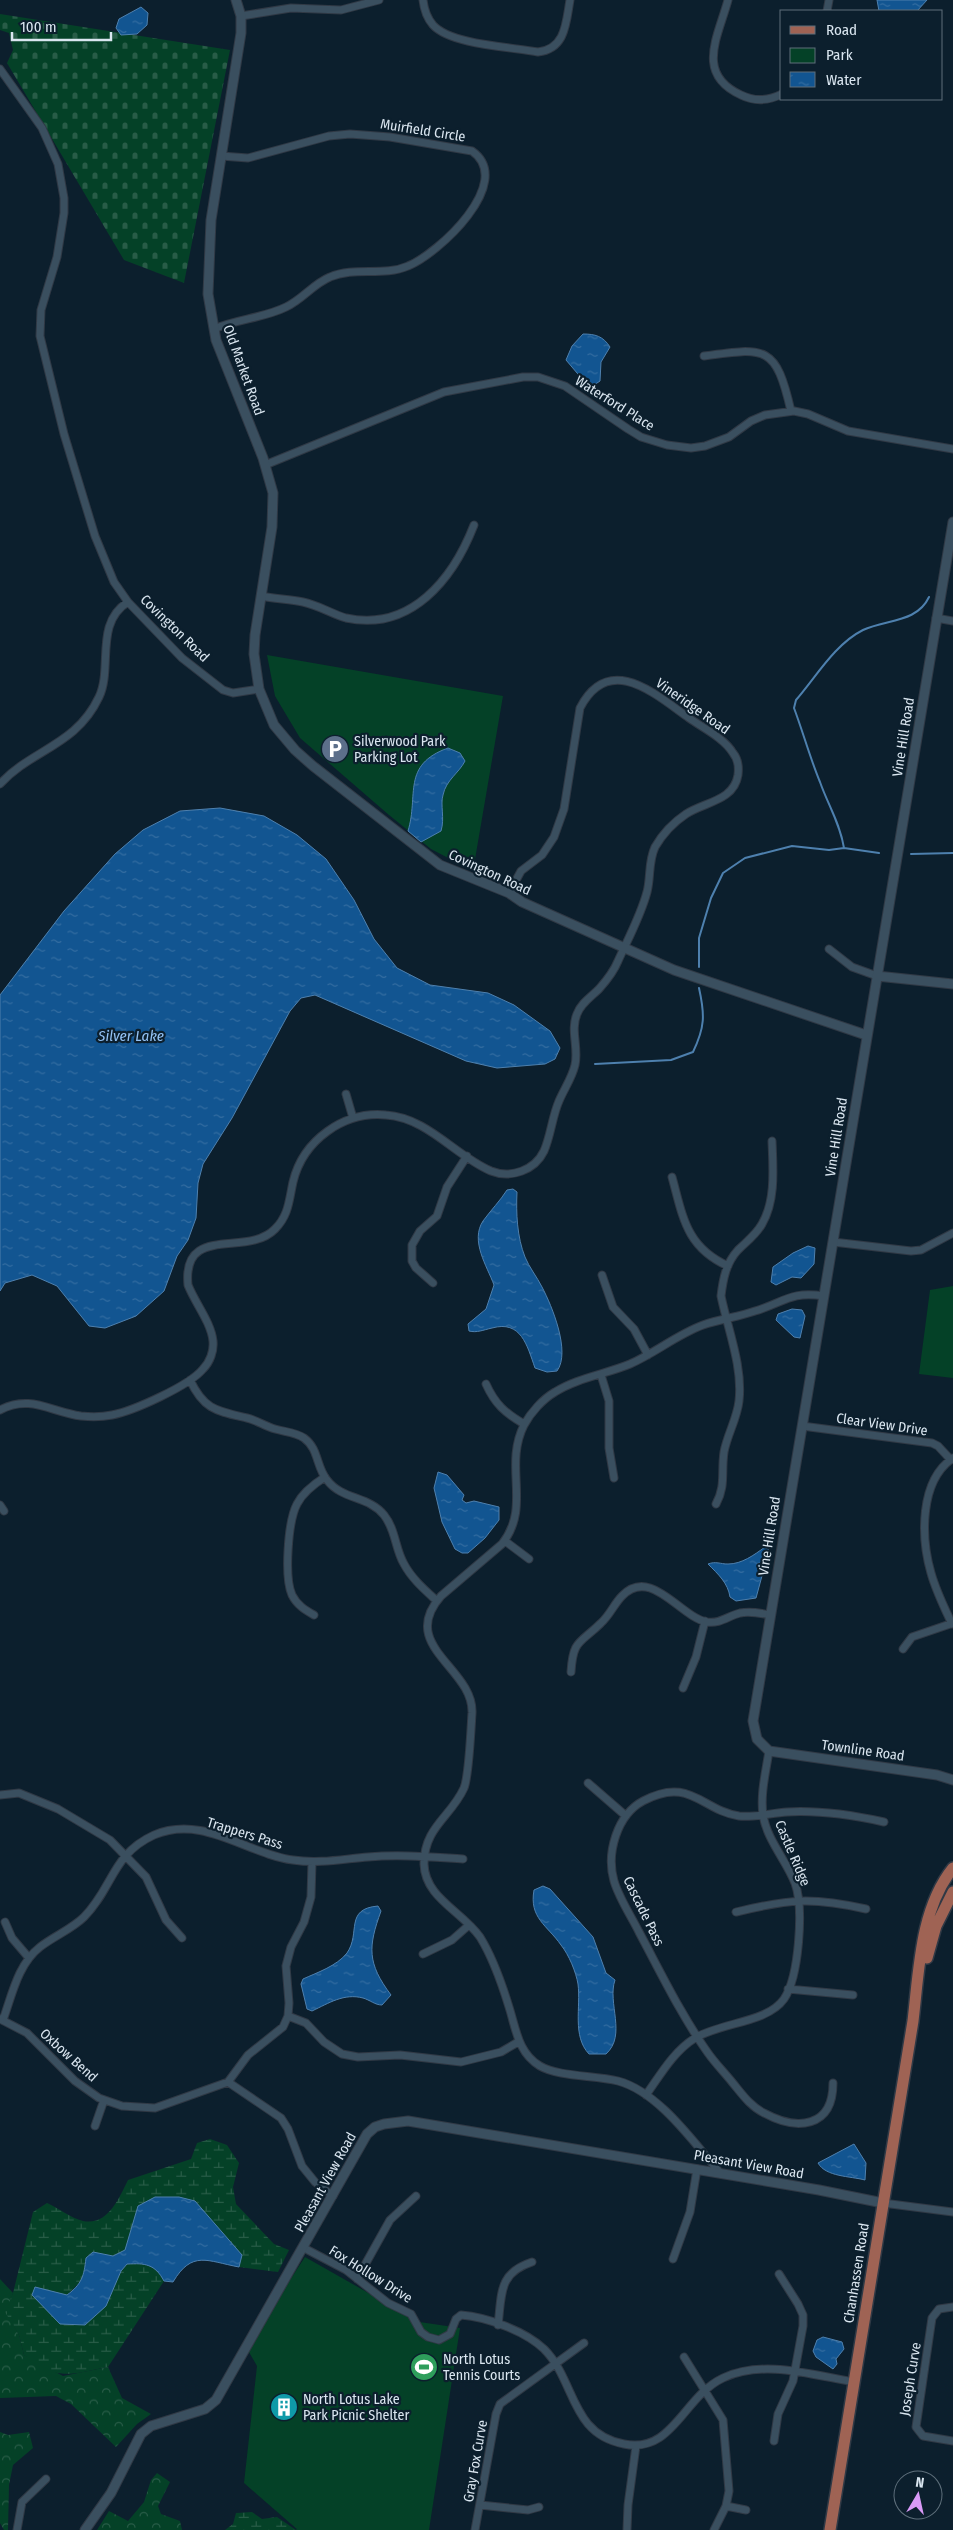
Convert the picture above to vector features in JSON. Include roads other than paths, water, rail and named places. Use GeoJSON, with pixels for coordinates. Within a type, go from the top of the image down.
{"type":"FeatureCollection","features":[{"type":"Feature","properties":{"kind":"main road"},"geometry":{"type":"LineString","coordinates":[[913,2021],[928,1920],[940,1889],[953,1868]]}},
{"type":"Feature","properties":{"kind":"main road"},"geometry":{"type":"LineString","coordinates":[[913,2021],[936,1926],[953,1892]]}},
{"type":"Feature","properties":{"kind":"main road","name":"Chanhassen Road"},"geometry":{"type":"LineString","coordinates":[[830,2530],[913,2021]]}},
{"type":"Feature","properties":{"kind":"street","name":"Old Market Road"},"geometry":{"type":"LineString","coordinates":[[236,0],[241,16],[238,52],[211,220],[207,273],[209,309],[214,329],[265,465],[273,493],[274,511],[254,654],[259,689]]}},
{"type":"Feature","properties":{"kind":"street"},"geometry":{"type":"LineString","coordinates":[[241,16],[291,8],[341,10],[379,0]]}},
{"type":"Feature","properties":{"kind":"street"},"geometry":{"type":"LineString","coordinates":[[423,0],[433,25],[448,36],[538,52],[552,49],[562,38],[570,0]]}},
{"type":"Feature","properties":{"kind":"street"},"geometry":{"type":"LineString","coordinates":[[728,0],[712,60],[717,77],[735,92],[749,99],[767,99],[780,95]]}},
{"type":"Feature","properties":{"kind":"street","name":"Covington Road"},"geometry":{"type":"LineString","coordinates":[[0,69],[42,128],[58,164],[64,198],[64,213],[56,265],[41,310],[40,336],[64,434],[95,536],[114,582],[128,602],[182,658],[223,690],[233,693],[259,689],[274,725],[295,750],[440,865],[509,893],[522,902],[674,970],[866,1036]]}},
{"type":"Feature","properties":{"kind":"street","name":"Muirfield Circle"},"geometry":{"type":"LineString","coordinates":[[214,329],[286,308],[319,283],[341,273],[394,271],[420,261],[472,213],[482,194],[484,177],[482,161],[472,151],[370,134],[329,136],[248,158],[222,156]]}},
{"type":"Feature","properties":{"kind":"street"},"geometry":{"type":"LineString","coordinates":[[704,356],[750,351],[768,357],[780,371],[791,411]]}},
{"type":"Feature","properties":{"kind":"street","name":"Waterford Place"},"geometry":{"type":"LineString","coordinates":[[265,465],[444,392],[523,377],[538,377],[565,386],[641,436],[679,447],[705,446],[717,443],[765,415],[791,411],[808,414],[848,431],[953,450]]}},
{"type":"Feature","properties":{"kind":"street","name":"Vine Hill Road"},"geometry":{"type":"LineString","coordinates":[[769,1750],[757,1740],[753,1721],[953,522]]}},
{"type":"Feature","properties":{"kind":"street"},"geometry":{"type":"LineString","coordinates":[[261,596],[302,602],[345,617],[361,620],[393,617],[421,603],[433,592],[465,548],[474,525]]}},
{"type":"Feature","properties":{"kind":"street"},"geometry":{"type":"LineString","coordinates":[[0,784],[11,773],[74,733],[89,716],[101,695],[106,641],[115,612],[128,602]]}},
{"type":"Feature","properties":{"kind":"street"},"geometry":{"type":"LineString","coordinates":[[936,618],[953,621]]}},
{"type":"Feature","properties":{"kind":"street","name":"Vineridge Road"},"geometry":{"type":"LineString","coordinates":[[0,1410],[24,1402],[37,1403],[80,1416],[112,1415],[146,1403],[190,1380],[203,1370],[209,1361],[213,1341],[188,1285],[188,1267],[192,1258],[206,1246],[214,1243],[247,1243],[268,1236],[289,1209],[293,1182],[305,1154],[327,1131],[353,1118],[371,1114],[402,1117],[424,1127],[493,1172],[503,1174],[524,1170],[540,1157],[545,1149],[559,1101],[575,1065],[574,1022],[577,1012],[611,974],[648,891],[650,866],[656,845],[687,814],[725,796],[732,790],[738,773],[736,756],[730,748],[636,683],[626,680],[603,684],[585,698],[577,719],[564,809],[554,837],[542,855],[521,871],[509,893]]}},
{"type":"Feature","properties":{"kind":"street"},"geometry":{"type":"LineString","coordinates":[[829,948],[852,967],[877,976],[953,984]]}},
{"type":"Feature","properties":{"kind":"street"},"geometry":{"type":"LineString","coordinates":[[346,1094],[353,1118]]}},
{"type":"Feature","properties":{"kind":"street"},"geometry":{"type":"LineString","coordinates":[[716,1504],[723,1489],[725,1446],[736,1417],[739,1401],[738,1369],[722,1296],[728,1266],[738,1250],[755,1234],[767,1214],[772,1180],[772,1141]]}},
{"type":"Feature","properties":{"kind":"street"},"geometry":{"type":"LineString","coordinates":[[433,1282],[416,1268],[412,1261],[412,1245],[420,1231],[437,1216],[447,1187],[467,1156]]}},
{"type":"Feature","properties":{"kind":"street"},"geometry":{"type":"LineString","coordinates":[[672,1177],[691,1237],[708,1255],[728,1266]]}},
{"type":"Feature","properties":{"kind":"street"},"geometry":{"type":"LineString","coordinates":[[833,1242],[911,1251],[921,1250],[953,1234]]}},
{"type":"Feature","properties":{"kind":"street"},"geometry":{"type":"LineString","coordinates":[[602,1275],[613,1307],[634,1329],[648,1355]]}},
{"type":"Feature","properties":{"kind":"street"},"geometry":{"type":"LineString","coordinates":[[721,2174],[675,2121],[636,2087],[597,2076],[554,2071],[541,2067],[530,2058],[518,2042],[497,1971],[480,1938],[470,1925],[434,1894],[427,1880],[424,1856],[428,1837],[464,1788],[472,1713],[469,1694],[437,1653],[429,1634],[430,1614],[437,1601],[504,1541],[515,1523],[517,1510],[515,1454],[524,1424],[532,1412],[554,1392],[648,1355],[702,1325],[756,1311],[792,1295],[824,1296]]}},
{"type":"Feature","properties":{"kind":"street"},"geometry":{"type":"LineString","coordinates":[[601,1375],[609,1401],[609,1448],[614,1478]]}},
{"type":"Feature","properties":{"kind":"street"},"geometry":{"type":"LineString","coordinates":[[190,1380],[196,1393],[211,1408],[223,1414],[248,1418],[305,1439],[317,1454],[325,1477],[335,1489],[365,1500],[384,1515],[391,1525],[404,1564],[412,1576],[437,1601]]}},
{"type":"Feature","properties":{"kind":"street"},"geometry":{"type":"LineString","coordinates":[[486,1384],[497,1404],[524,1424]]}},
{"type":"Feature","properties":{"kind":"street","name":"Clear View Drive"},"geometry":{"type":"LineString","coordinates":[[802,1426],[932,1443],[952,1459]]}},
{"type":"Feature","properties":{"kind":"street"},"geometry":{"type":"LineString","coordinates":[[903,1649],[912,1637],[952,1623],[931,1572],[925,1529],[931,1486],[935,1476],[952,1459]]}},
{"type":"Feature","properties":{"kind":"street"},"geometry":{"type":"LineString","coordinates":[[314,1615],[298,1604],[290,1586],[290,1527],[292,1515],[304,1493],[325,1477]]}},
{"type":"Feature","properties":{"kind":"street"},"geometry":{"type":"LineString","coordinates":[[504,1541],[529,1559]]}},
{"type":"Feature","properties":{"kind":"street"},"geometry":{"type":"LineString","coordinates":[[571,1672],[573,1652],[577,1644],[600,1624],[622,1596],[637,1587],[653,1588],[705,1621],[716,1622],[749,1612],[770,1615]]}},
{"type":"Feature","properties":{"kind":"street"},"geometry":{"type":"LineString","coordinates":[[683,1688],[696,1657],[705,1621]]}},
{"type":"Feature","properties":{"kind":"street","name":"Townline Road"},"geometry":{"type":"LineString","coordinates":[[769,1750],[937,1775],[953,1780]]}},
{"type":"Feature","properties":{"kind":"street","name":"Castle Ridge"},"geometry":{"type":"LineString","coordinates":[[646,2095],[673,2055],[697,2037],[725,2024],[765,2015],[776,2008],[788,1989],[801,1920],[795,1884],[768,1834],[763,1814],[763,1792],[769,1750]]}},
{"type":"Feature","properties":{"kind":"street"},"geometry":{"type":"LineString","coordinates":[[588,1783],[626,1816]]}},
{"type":"Feature","properties":{"kind":"street"},"geometry":{"type":"LineString","coordinates":[[0,1795],[19,1793],[58,1809],[110,1840],[146,1877],[166,1920],[182,1938]]}},
{"type":"Feature","properties":{"kind":"street","name":"Cascade Pass"},"geometry":{"type":"LineString","coordinates":[[833,2083],[833,2099],[829,2110],[820,2118],[802,2123],[772,2118],[747,2102],[697,2037],[668,1988],[614,1881],[614,1842],[626,1816],[642,1802],[660,1794],[678,1793],[696,1796],[737,1815],[813,1811],[844,1813],[884,1822]]}},
{"type":"Feature","properties":{"kind":"street","name":"Trappers Pass"},"geometry":{"type":"LineString","coordinates":[[2,2020],[16,1981],[29,1958],[40,1947],[80,1921],[94,1906],[125,1854],[154,1835],[170,1831],[190,1830],[232,1839],[291,1860],[312,1862],[390,1855],[463,1858]]}},
{"type":"Feature","properties":{"kind":"street"},"geometry":{"type":"LineString","coordinates":[[312,1862],[310,1897],[304,1922],[291,1946],[286,1966],[289,2003],[288,2016],[283,2027],[248,2055],[228,2082],[281,2118],[288,2129],[302,2166],[315,2182],[333,2196]]}},
{"type":"Feature","properties":{"kind":"street"},"geometry":{"type":"LineString","coordinates":[[736,1912],[798,1900],[842,1904],[866,1910]]}},
{"type":"Feature","properties":{"kind":"street"},"geometry":{"type":"LineString","coordinates":[[5,1922],[12,1938],[29,1958]]}},
{"type":"Feature","properties":{"kind":"street"},"geometry":{"type":"LineString","coordinates":[[423,1954],[452,1940],[470,1925]]}},
{"type":"Feature","properties":{"kind":"street"},"geometry":{"type":"LineString","coordinates":[[788,1989],[853,1995]]}},
{"type":"Feature","properties":{"kind":"street"},"geometry":{"type":"LineString","coordinates":[[288,2016],[306,2023],[324,2042],[342,2054],[358,2057],[400,2054],[460,2062],[501,2052],[518,2042]]}},
{"type":"Feature","properties":{"kind":"street","name":"Oxbow Bend"},"geometry":{"type":"LineString","coordinates":[[2,2020],[26,2033],[75,2081],[104,2100],[122,2106],[155,2108],[228,2082]]}},
{"type":"Feature","properties":{"kind":"street"},"geometry":{"type":"LineString","coordinates":[[95,2126],[104,2100]]}},
{"type":"Feature","properties":{"kind":"street","name":"Pleasant View Road"},"geometry":{"type":"LineString","coordinates":[[85,2530],[111,2493],[142,2434],[151,2426],[196,2412],[216,2400],[367,2134],[375,2127],[408,2121],[819,2190],[883,2203]]}},
{"type":"Feature","properties":{"kind":"street"},"geometry":{"type":"LineString","coordinates":[[672,2259],[690,2212],[697,2169]]}},
{"type":"Feature","properties":{"kind":"street"},"geometry":{"type":"LineString","coordinates":[[357,2279],[390,2220],[416,2196]]}},
{"type":"Feature","properties":{"kind":"street"},"geometry":{"type":"LineString","coordinates":[[883,2203],[953,2212]]}},
{"type":"Feature","properties":{"kind":"street","name":"Fox Hollow Drive"},"geometry":{"type":"LineString","coordinates":[[304,2248],[346,2270],[388,2303],[411,2314],[421,2332],[428,2337],[440,2340],[450,2334],[456,2319],[461,2315],[524,2333],[545,2350],[586,2424],[602,2436],[622,2444],[636,2446]]}},
{"type":"Feature","properties":{"kind":"street"},"geometry":{"type":"LineString","coordinates":[[498,2325],[507,2276],[519,2266],[532,2262]]}},
{"type":"Feature","properties":{"kind":"street"},"geometry":{"type":"LineString","coordinates":[[774,2441],[778,2414],[793,2381],[803,2315],[779,2274]]}},
{"type":"Feature","properties":{"kind":"street","name":"Joseph Curve"},"geometry":{"type":"LineString","coordinates":[[953,2307],[939,2309],[932,2318],[916,2427],[923,2436],[953,2441]]}},
{"type":"Feature","properties":{"kind":"street","name":"Gray Fox Curve"},"geometry":{"type":"LineString","coordinates":[[475,2530],[496,2414],[500,2404],[584,2343]]}},
{"type":"Feature","properties":{"kind":"street"},"geometry":{"type":"LineString","coordinates":[[684,2356],[723,2420],[729,2491],[726,2506],[714,2530]]}},
{"type":"Feature","properties":{"kind":"street"},"geometry":{"type":"LineString","coordinates":[[628,2530],[628,2505],[636,2446],[657,2440],[672,2429],[683,2412],[705,2390],[724,2377],[764,2368],[854,2382]]}},
{"type":"Feature","properties":{"kind":"street"},"geometry":{"type":"LineString","coordinates":[[17,2530],[22,2502],[46,2479]]}},
{"type":"Feature","properties":{"kind":"street"},"geometry":{"type":"LineString","coordinates":[[480,2505],[528,2510],[540,2507]]}},
{"type":"Feature","properties":{"kind":"street"},"geometry":{"type":"LineString","coordinates":[[726,2506],[746,2510]]}},
{"type":"Feature","properties":{"kind":"water"},"geometry":{"type":"Polygon","coordinates":[[[877,0],[927,0],[918,10],[879,10],[877,0]]]}},
{"type":"Feature","properties":{"kind":"water"},"geometry":{"type":"Polygon","coordinates":[[[141,7],[148,13],[147,25],[137,34],[121,35],[116,28],[119,19],[141,7]]]}},
{"type":"Feature","properties":{"kind":"water"},"geometry":{"type":"Polygon","coordinates":[[[583,334],[598,336],[605,340],[610,347],[601,362],[600,381],[594,385],[583,380],[566,360],[572,346],[583,334]]]}},
{"type":"Feature","properties":{"kind":"water"},"geometry":{"type":"Polygon","coordinates":[[[448,748],[460,753],[465,761],[445,790],[442,799],[443,821],[441,831],[421,842],[408,831],[414,782],[423,763],[433,755],[448,748]]]}},
{"type":"Feature","properties":{"kind":"water","name":"Silver Lake"},"geometry":{"type":"Polygon","coordinates":[[[220,808],[264,816],[297,835],[326,859],[354,900],[374,939],[397,968],[430,985],[488,993],[514,1005],[550,1031],[560,1048],[555,1059],[545,1064],[497,1068],[466,1061],[315,995],[301,998],[290,1011],[232,1118],[203,1164],[198,1183],[196,1218],[188,1240],[177,1256],[164,1291],[136,1316],[105,1328],[89,1326],[57,1286],[32,1275],[5,1283],[0,1291],[0,995],[64,911],[115,854],[143,830],[180,811],[220,808]]]}},
{"type":"Feature","properties":{"kind":"water"},"geometry":{"type":"Polygon","coordinates":[[[513,1189],[517,1192],[518,1225],[522,1249],[546,1295],[555,1317],[561,1341],[561,1363],[557,1371],[547,1372],[535,1368],[526,1343],[516,1331],[510,1328],[502,1326],[469,1331],[468,1324],[486,1309],[494,1285],[481,1253],[478,1237],[479,1229],[507,1190],[513,1189]]]}},
{"type":"Feature","properties":{"kind":"water"},"geometry":{"type":"Polygon","coordinates":[[[808,1246],[815,1248],[814,1264],[801,1278],[792,1277],[776,1285],[771,1282],[773,1267],[793,1253],[808,1246]]]}},
{"type":"Feature","properties":{"kind":"water"},"geometry":{"type":"Polygon","coordinates":[[[792,1309],[802,1310],[805,1316],[800,1338],[794,1337],[776,1320],[778,1314],[792,1309]]]}},
{"type":"Feature","properties":{"kind":"water"},"geometry":{"type":"Polygon","coordinates":[[[438,1472],[447,1475],[464,1495],[462,1500],[466,1503],[474,1501],[499,1507],[499,1520],[485,1538],[468,1553],[462,1553],[455,1549],[442,1522],[434,1488],[438,1472]]]}},
{"type":"Feature","properties":{"kind":"water"},"geometry":{"type":"Polygon","coordinates":[[[765,1547],[769,1550],[756,1598],[736,1601],[730,1597],[725,1583],[708,1564],[728,1564],[743,1561],[765,1547]]]}},
{"type":"Feature","properties":{"kind":"water"},"geometry":{"type":"Polygon","coordinates":[[[543,1886],[550,1889],[593,1937],[606,1973],[615,1980],[613,1999],[616,2028],[615,2038],[606,2054],[589,2054],[581,2039],[578,2021],[579,1993],[574,1969],[564,1949],[540,1920],[534,1908],[534,1890],[543,1886]]]}},
{"type":"Feature","properties":{"kind":"water"},"geometry":{"type":"Polygon","coordinates":[[[378,1906],[381,1911],[374,1935],[372,1954],[377,1973],[391,1995],[382,2005],[363,1998],[349,1997],[312,2011],[307,2009],[301,1984],[303,1979],[326,1969],[343,1958],[351,1945],[357,1917],[367,1908],[378,1906]]]}},
{"type":"Feature","properties":{"kind":"water"},"geometry":{"type":"Polygon","coordinates":[[[854,2144],[866,2163],[865,2180],[832,2173],[822,2168],[818,2163],[854,2144]]]}},
{"type":"Feature","properties":{"kind":"water"},"geometry":{"type":"Polygon","coordinates":[[[155,2197],[179,2197],[195,2201],[242,2255],[239,2267],[201,2260],[187,2265],[173,2282],[164,2281],[157,2271],[144,2264],[127,2264],[121,2271],[106,2306],[85,2325],[60,2324],[32,2295],[35,2287],[67,2295],[79,2283],[83,2275],[86,2258],[93,2252],[113,2256],[125,2250],[138,2206],[155,2197]]]}},
{"type":"Feature","properties":{"kind":"water"},"geometry":{"type":"Polygon","coordinates":[[[823,2337],[842,2342],[844,2349],[836,2359],[837,2364],[833,2369],[816,2357],[813,2351],[817,2340],[823,2337]]]}},
{"type":"Feature","properties":{"kind":"waterway"},"geometry":{"type":"LineString","coordinates":[[844,848],[840,830],[816,773],[794,708],[796,700],[826,662],[853,636],[872,626],[900,619],[917,612],[929,597]]}},
{"type":"Feature","properties":{"kind":"waterway"},"geometry":{"type":"LineString","coordinates":[[699,967],[699,938],[711,898],[723,873],[745,858],[792,846],[829,850],[844,848],[879,853]]}},
{"type":"Feature","properties":{"kind":"waterway"},"geometry":{"type":"LineString","coordinates":[[911,854],[953,853]]}},
{"type":"Feature","properties":{"kind":"waterway"},"geometry":{"type":"LineString","coordinates":[[595,1064],[671,1060],[693,1052],[703,1021],[699,988]]}},
{"type":"Feature","properties":{"kind":"place","name":"Silverwood Park Parking Lot"},"geometry":{"type":"Point","coordinates":[335,749]}},
{"type":"Feature","properties":{"kind":"place","name":"North Lotus Tennis Courts"},"geometry":{"type":"Point","coordinates":[424,2367]}},
{"type":"Feature","properties":{"kind":"place","name":"North Lotus Lake Park Picnic Shelter"},"geometry":{"type":"Point","coordinates":[284,2407]}}]}
